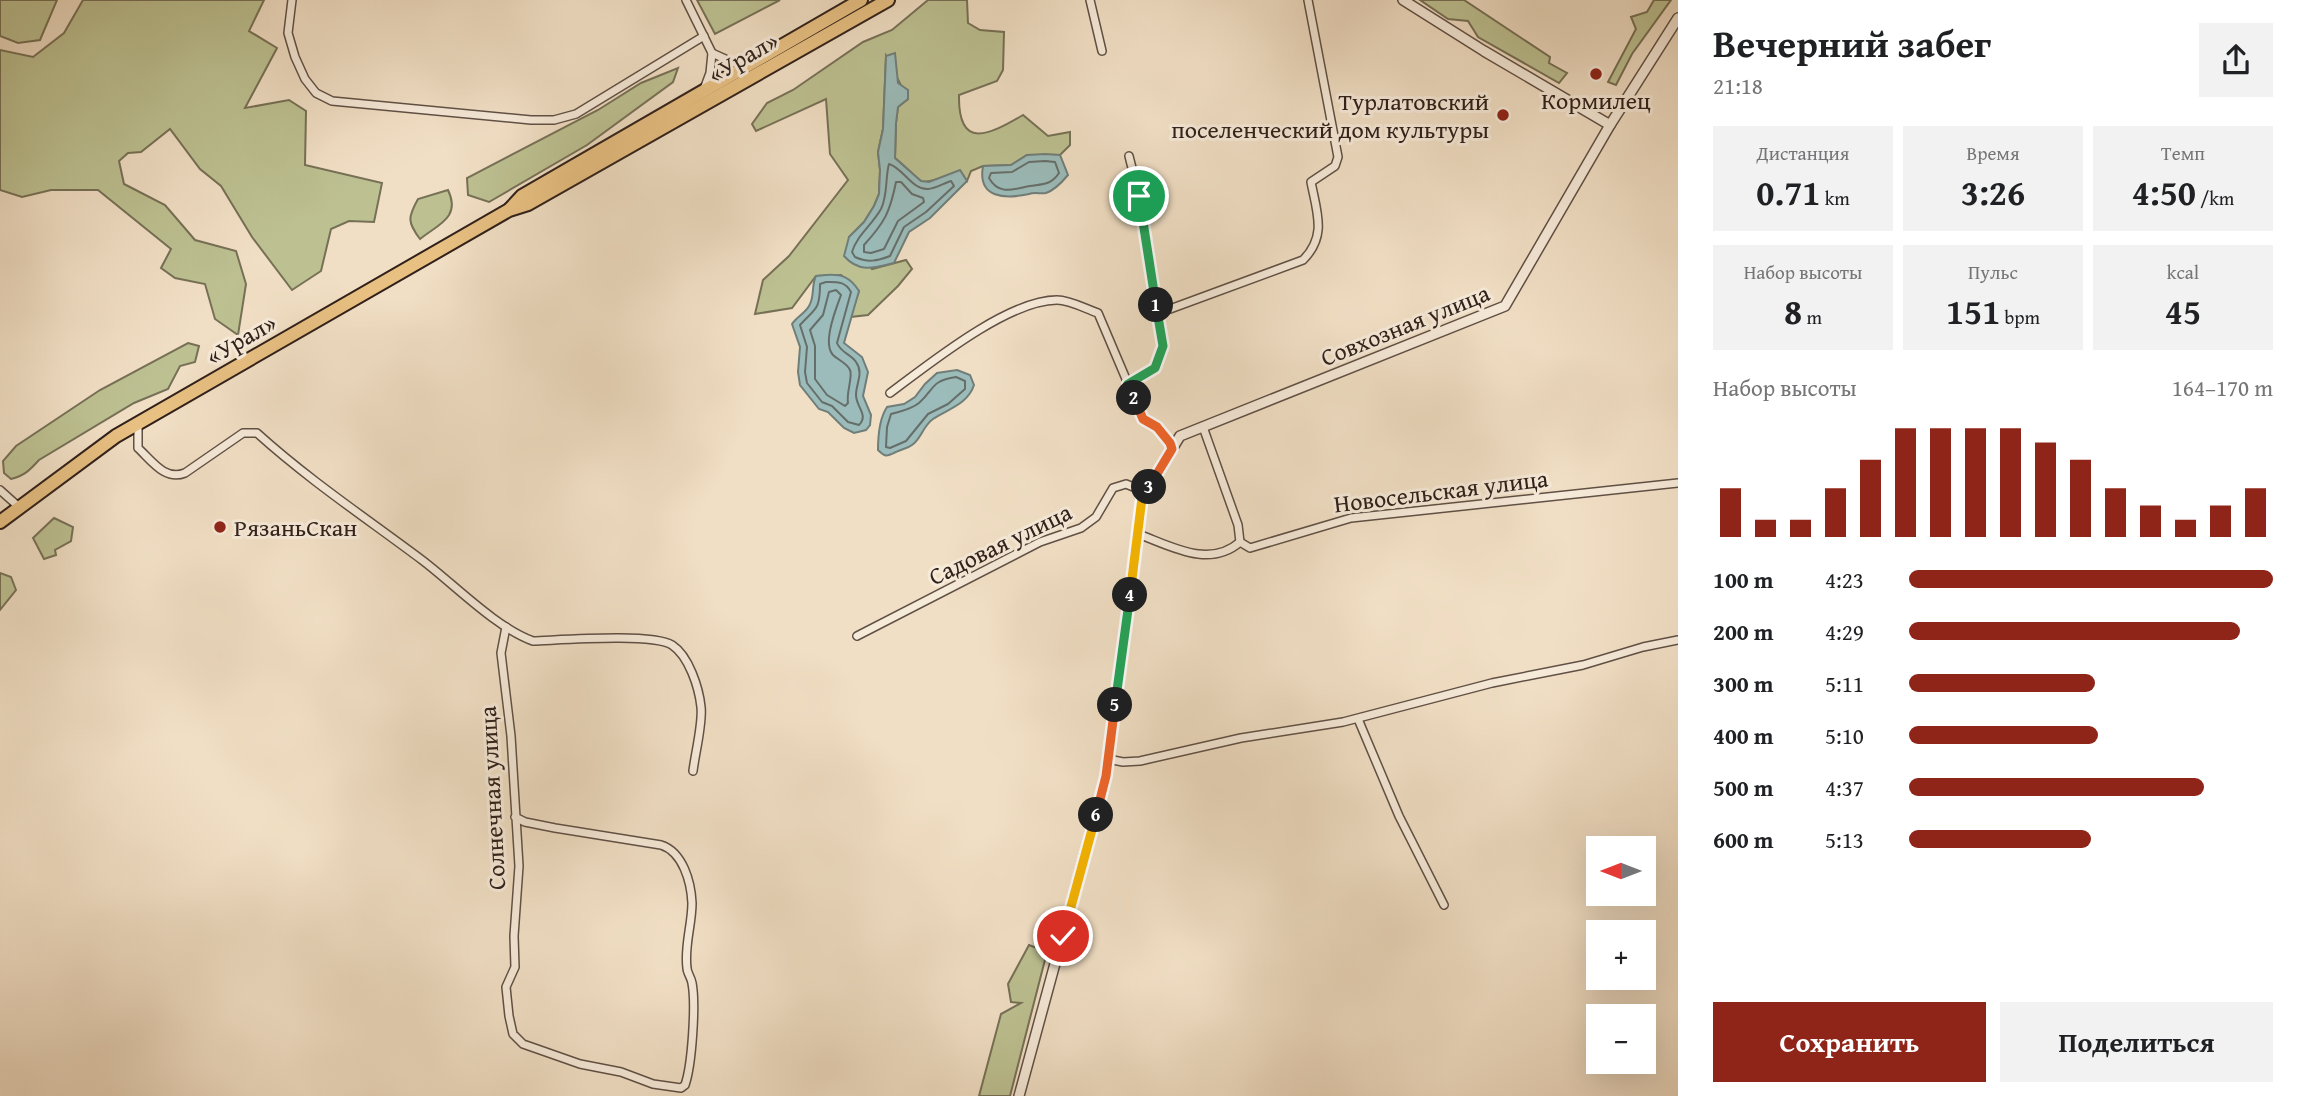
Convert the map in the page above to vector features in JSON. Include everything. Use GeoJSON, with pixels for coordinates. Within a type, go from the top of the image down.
{"type":"FeatureCollection","features":[{"type":"Feature","properties":{"kind":"highway","name":"«Урал»"},"geometry":{"type":"LineString","coordinates":[[509,210],[522,196],[860,0]]}},
{"type":"Feature","properties":{"kind":"highway","name":"«Урал»"},"geometry":{"type":"LineString","coordinates":[[1,521],[116,436],[138,423],[509,210],[528,204],[888,0]]}},
{"type":"Feature","properties":{"kind":"street"},"geometry":{"type":"LineString","coordinates":[[292,0],[288,33],[305,79],[316,93],[332,101],[531,120],[554,120],[576,114],[704,36]]}},
{"type":"Feature","properties":{"kind":"street"},"geometry":{"type":"LineString","coordinates":[[686,0],[712,53],[710,73],[704,89]]}},
{"type":"Feature","properties":{"kind":"street"},"geometry":{"type":"LineString","coordinates":[[1090,0],[1102,51]]}},
{"type":"Feature","properties":{"kind":"street"},"geometry":{"type":"LineString","coordinates":[[1170,309],[1303,260],[1313,250],[1320,228],[1311,182],[1335,166],[1338,157],[1308,0]]}},
{"type":"Feature","properties":{"kind":"street"},"geometry":{"type":"LineString","coordinates":[[1403,0],[1610,125]]}},
{"type":"Feature","properties":{"kind":"street","name":"Совхозная улица"},"geometry":{"type":"LineString","coordinates":[[1172,449],[1180,436],[1505,306],[1610,125],[1678,18]]}},
{"type":"Feature","properties":{"kind":"street"},"geometry":{"type":"LineString","coordinates":[[712,53],[734,63],[747,64]]}},
{"type":"Feature","properties":{"kind":"street"},"geometry":{"type":"LineString","coordinates":[[1128,384],[1155,368],[1163,346],[1139,196],[1129,156]]}},
{"type":"Feature","properties":{"kind":"street"},"geometry":{"type":"LineString","coordinates":[[890,393],[961,340],[1024,307],[1058,300],[1098,313],[1143,419],[1157,427],[1172,449],[1142,498],[1106,776],[1019,1096]]}},
{"type":"Feature","properties":{"kind":"street"},"geometry":{"type":"LineString","coordinates":[[138,423],[138,448],[168,475],[177,476],[243,433],[257,433],[313,480],[422,560],[506,627],[533,641],[636,638],[662,641],[673,646],[689,665],[701,708],[693,771]]}},
{"type":"Feature","properties":{"kind":"street"},"geometry":{"type":"LineString","coordinates":[[1203,427],[1238,525],[1240,542]]}},
{"type":"Feature","properties":{"kind":"street","name":"Новосельская улица"},"geometry":{"type":"LineString","coordinates":[[1138,534],[1194,555],[1217,554],[1229,551],[1240,542],[1250,548],[1351,518],[1678,483]]}},
{"type":"Feature","properties":{"kind":"street","name":"Садовая улица"},"geometry":{"type":"LineString","coordinates":[[858,636],[1040,542],[1082,528],[1096,517],[1113,488],[1126,484],[1146,492]]}},
{"type":"Feature","properties":{"kind":"street"},"geometry":{"type":"LineString","coordinates":[[0,490],[19,506]]}},
{"type":"Feature","properties":{"kind":"street","name":"Солнечная улица"},"geometry":{"type":"LineString","coordinates":[[506,627],[501,653],[511,736],[515,817],[519,866],[514,936],[515,967],[506,987],[513,1034],[523,1044],[580,1064],[621,1072],[653,1084],[681,1088],[685,1085],[688,1071],[693,1004],[686,949],[692,902],[686,872],[670,848],[525,822],[515,817]]}},
{"type":"Feature","properties":{"kind":"street"},"geometry":{"type":"LineString","coordinates":[[1108,759],[1140,761],[1241,738],[1358,719],[1492,684],[1583,665],[1678,639]]}},
{"type":"Feature","properties":{"kind":"street"},"geometry":{"type":"LineString","coordinates":[[1358,719],[1399,816],[1444,905]]}},
{"type":"Feature","properties":{"kind":"green space"},"geometry":{"type":"Polygon","coordinates":[[[0,0],[57,0],[40,40],[18,43],[0,36],[0,0]]]}},
{"type":"Feature","properties":{"kind":"green space"},"geometry":{"type":"Polygon","coordinates":[[[83,0],[264,0],[249,31],[277,48],[245,108],[289,100],[306,111],[305,165],[382,183],[374,222],[349,221],[331,229],[321,271],[292,290],[252,237],[221,186],[200,169],[170,129],[141,152],[128,153],[119,161],[124,184],[165,205],[195,240],[236,251],[246,284],[238,335],[215,319],[205,284],[175,278],[161,268],[171,249],[98,190],[51,190],[22,197],[0,190],[0,50],[33,57],[64,33],[83,0]]]}},
{"type":"Feature","properties":{"kind":"green space"},"geometry":{"type":"Polygon","coordinates":[[[697,0],[780,0],[715,34],[697,0]]]}},
{"type":"Feature","properties":{"kind":"green space"},"geometry":{"type":"Polygon","coordinates":[[[928,0],[967,0],[968,23],[980,30],[1004,32],[1003,70],[997,81],[959,95],[964,125],[978,134],[999,128],[1023,115],[1048,136],[1070,132],[1070,145],[1060,155],[1027,155],[1011,165],[983,166],[971,171],[967,181],[960,171],[934,180],[921,181],[895,158],[898,107],[908,99],[886,56],[883,129],[878,152],[879,194],[864,222],[849,237],[872,269],[906,260],[912,269],[868,315],[850,317],[859,291],[841,275],[816,276],[792,308],[755,314],[763,280],[789,256],[848,180],[830,154],[826,99],[756,131],[752,124],[767,103],[793,90],[863,42],[892,30],[928,0]]]}},
{"type":"Feature","properties":{"kind":"green space"},"geometry":{"type":"Polygon","coordinates":[[[1420,0],[1464,0],[1550,57],[1549,63],[1567,73],[1559,83],[1478,37],[1468,21],[1448,19],[1420,0]]]}},
{"type":"Feature","properties":{"kind":"green space"},"geometry":{"type":"Polygon","coordinates":[[[1654,0],[1671,0],[1632,54],[1616,85],[1608,82],[1636,29],[1631,17],[1647,12],[1654,0]]]}},
{"type":"Feature","properties":{"kind":"green space"},"geometry":{"type":"Polygon","coordinates":[[[678,68],[673,82],[587,145],[489,202],[468,195],[467,178],[598,110],[641,83],[678,68]]]}},
{"type":"Feature","properties":{"kind":"green space"},"geometry":{"type":"Polygon","coordinates":[[[448,190],[452,207],[450,213],[441,224],[420,239],[410,219],[418,199],[448,190]]]}},
{"type":"Feature","properties":{"kind":"green space"},"geometry":{"type":"Polygon","coordinates":[[[188,343],[199,346],[195,362],[180,366],[168,389],[134,403],[39,460],[20,476],[11,479],[4,473],[3,461],[16,446],[100,390],[188,343]]]}},
{"type":"Feature","properties":{"kind":"green space"},"geometry":{"type":"Polygon","coordinates":[[[54,518],[73,527],[71,541],[55,550],[56,555],[44,559],[33,538],[54,518]]]}},
{"type":"Feature","properties":{"kind":"green space"},"geometry":{"type":"Polygon","coordinates":[[[0,573],[11,577],[16,590],[0,610],[0,573]]]}},
{"type":"Feature","properties":{"kind":"green space"},"geometry":{"type":"Polygon","coordinates":[[[1029,945],[1047,952],[1010,1096],[979,1096],[1001,1014],[1021,1003],[1011,1002],[1008,984],[1029,945]]]}},
{"type":"Feature","properties":{"kind":"water"},"geometry":{"type":"Polygon","coordinates":[[[895,53],[898,83],[908,90],[908,99],[898,107],[895,158],[921,181],[929,182],[960,170],[967,181],[930,218],[909,232],[894,263],[861,267],[844,256],[849,237],[864,222],[879,194],[878,152],[883,129],[886,56],[895,53]]]}},
{"type":"Feature","properties":{"kind":"water"},"geometry":{"type":"Polygon","coordinates":[[[1027,155],[1060,155],[1068,175],[1049,192],[1003,196],[989,191],[984,185],[983,166],[1011,165],[1027,155]]]}},
{"type":"Feature","properties":{"kind":"water"},"geometry":{"type":"Polygon","coordinates":[[[816,276],[845,277],[859,291],[844,343],[862,357],[868,372],[863,396],[871,415],[870,425],[866,430],[854,433],[844,428],[828,412],[819,409],[800,385],[800,347],[792,324],[809,306],[816,276]]]}},
{"type":"Feature","properties":{"kind":"water"},"geometry":{"type":"Polygon","coordinates":[[[957,370],[970,375],[974,385],[967,397],[930,422],[910,446],[887,456],[878,450],[881,422],[887,407],[904,404],[915,397],[937,373],[957,370]]]}},
{"type":"Feature","properties":{"kind":"place","name":"Кормилец"},"geometry":{"type":"Point","coordinates":[1596,74]}},
{"type":"Feature","properties":{"kind":"place","name":"Турлатовский поселенческий дом культуры"},"geometry":{"type":"Point","coordinates":[1503,115]}},
{"type":"Feature","properties":{"kind":"place","name":"РязаньСкан"},"geometry":{"type":"Point","coordinates":[220,527]}},
{"type":"Feature","properties":{"kind":"route"},"geometry":{"type":"LineString","coordinates":[[1063,936],[1106,776],[1142,498],[1172,449],[1157,427],[1143,419],[1128,384],[1155,368],[1163,346],[1139,196]]}}]}
